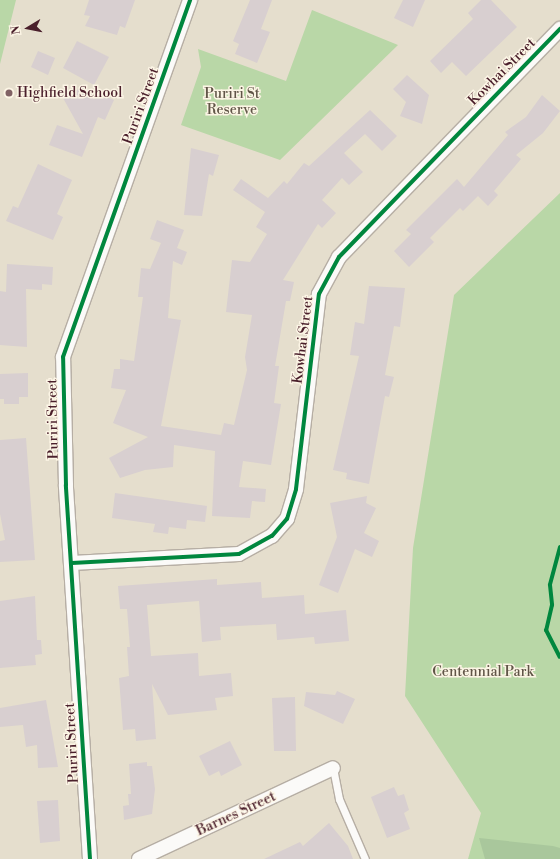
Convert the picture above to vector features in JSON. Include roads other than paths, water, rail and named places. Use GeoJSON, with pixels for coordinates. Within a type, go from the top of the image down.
{"type":"FeatureCollection","features":[{"type":"Feature","properties":{"kind":"street","name":"Puriri Street"},"geometry":{"type":"LineString","coordinates":[[90,859],[66,485],[63,357],[190,0]]}},
{"type":"Feature","properties":{"kind":"street","name":"Kowhai Street"},"geometry":{"type":"LineString","coordinates":[[72,563],[238,554],[272,536],[287,519],[296,489],[319,294],[339,257],[560,29]]}},
{"type":"Feature","properties":{"kind":"street","name":"Barnes Street"},"geometry":{"type":"LineString","coordinates":[[139,859],[333,768]]}},
{"type":"Feature","properties":{"kind":"lane"},"geometry":{"type":"LineString","coordinates":[[333,768],[339,799],[366,859]]}},
{"type":"Feature","properties":{"kind":"place","name":"Highfield School"},"geometry":{"type":"Point","coordinates":[9,93]}},
{"type":"Feature","properties":{"kind":"park label","name":"Puriri St Reserve"},"geometry":{"type":"Point","coordinates":[232,102]}},
{"type":"Feature","properties":{"kind":"park label","name":"Centennial Park"},"geometry":{"type":"Point","coordinates":[483,672]}}]}
